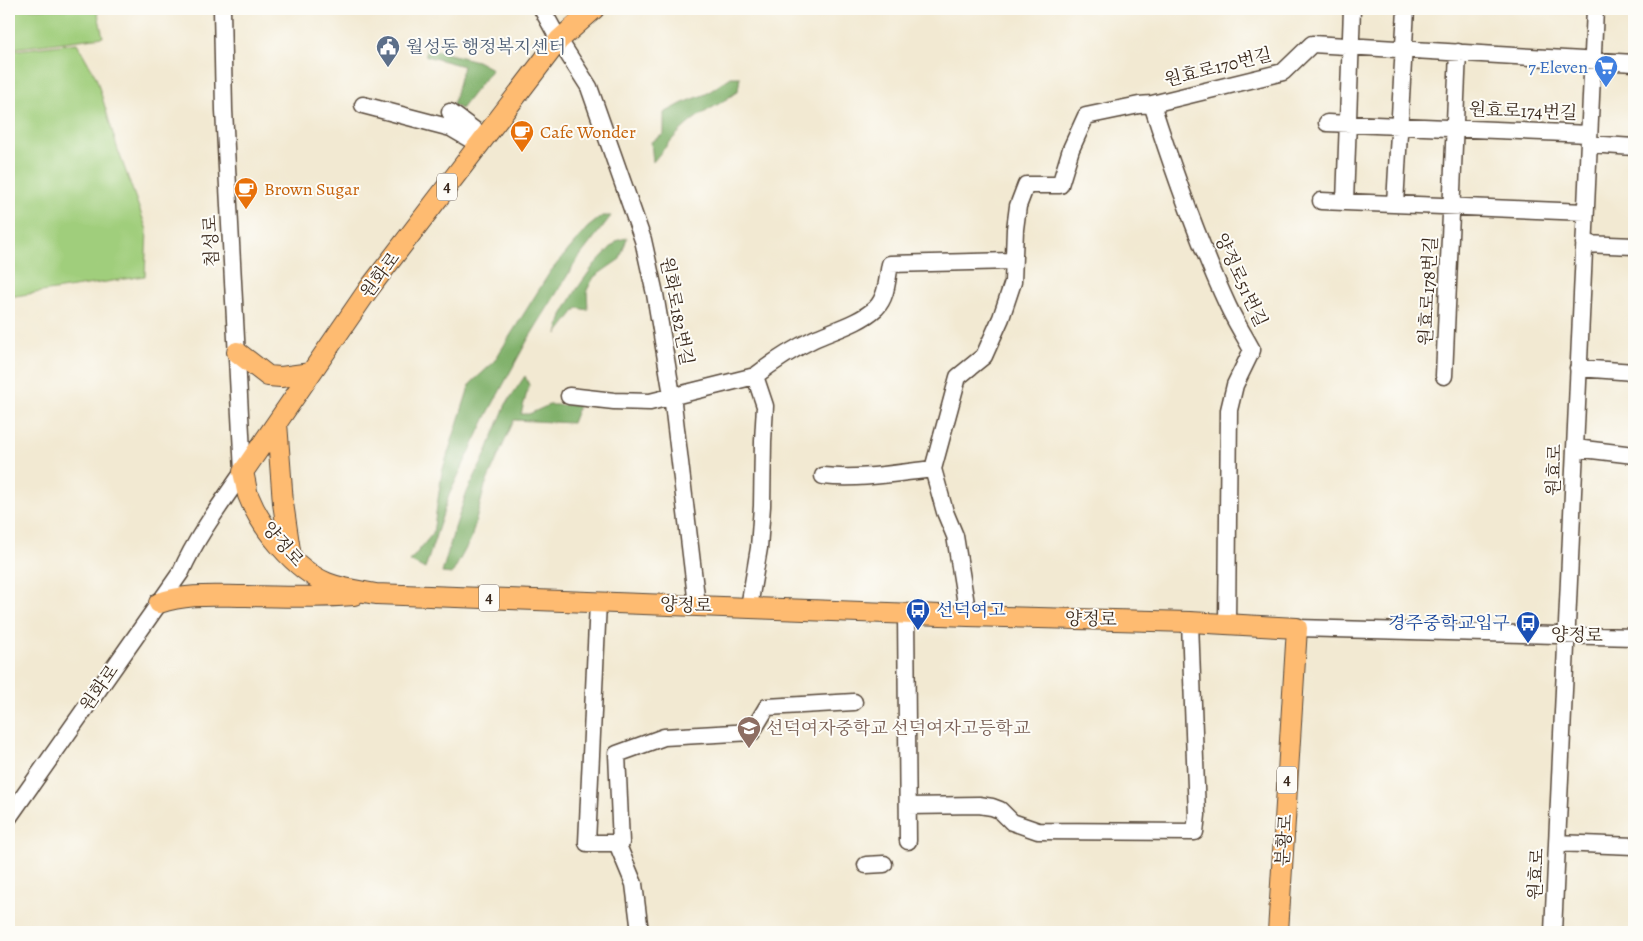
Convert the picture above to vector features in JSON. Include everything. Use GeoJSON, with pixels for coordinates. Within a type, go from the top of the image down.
{"type":"FeatureCollection","features":[{"type":"Feature","properties":{"kind":"main road","name":"원화로"},"geometry":{"type":"LineString","coordinates":[[243,472],[368,290],[559,40],[594,9]]}},
{"type":"Feature","properties":{"kind":"main road"},"geometry":{"type":"LineString","coordinates":[[237,352],[268,376],[281,377],[311,373]]}},
{"type":"Feature","properties":{"kind":"main road"},"geometry":{"type":"LineString","coordinates":[[277,423],[282,503],[291,557]]}},
{"type":"Feature","properties":{"kind":"main road","name":"양정로"},"geometry":{"type":"LineString","coordinates":[[243,472],[248,494],[265,527],[303,569],[326,582],[350,590],[376,594],[968,616],[1190,622],[1297,628]]}},
{"type":"Feature","properties":{"kind":"main road"},"geometry":{"type":"LineString","coordinates":[[159,603],[174,598],[210,594],[319,598],[376,594]]}},
{"type":"Feature","properties":{"kind":"main road","name":"분황로"},"geometry":{"type":"LineString","coordinates":[[1278,932],[1297,628]]}},
{"type":"Feature","properties":{"kind":"street","name":"첨성로"},"geometry":{"type":"LineString","coordinates":[[222,9],[224,110],[243,472]]}},
{"type":"Feature","properties":{"kind":"street","name":"원화로182번길"},"geometry":{"type":"LineString","coordinates":[[542,9],[589,87],[643,240],[655,294],[672,396],[697,605]]}},
{"type":"Feature","properties":{"kind":"street"},"geometry":{"type":"LineString","coordinates":[[1345,202],[1352,9]]}},
{"type":"Feature","properties":{"kind":"street"},"geometry":{"type":"LineString","coordinates":[[1395,204],[1406,9]]}},
{"type":"Feature","properties":{"kind":"street","name":"원효로"},"geometry":{"type":"LineString","coordinates":[[1553,932],[1595,9]]}},
{"type":"Feature","properties":{"kind":"street","name":"원효로170번길"},"geometry":{"type":"LineString","coordinates":[[1014,261],[1017,213],[1026,185],[1060,185],[1071,149],[1086,116],[1152,104],[1283,72],[1312,44],[1634,63]]}},
{"type":"Feature","properties":{"kind":"street"},"geometry":{"type":"LineString","coordinates":[[1455,128],[1458,52]]}},
{"type":"Feature","properties":{"kind":"street","name":"양정로51번길"},"geometry":{"type":"LineString","coordinates":[[1152,104],[1176,180],[1196,230],[1228,308],[1252,350],[1235,385],[1229,410],[1227,624]]}},
{"type":"Feature","properties":{"kind":"street"},"geometry":{"type":"LineString","coordinates":[[363,105],[451,128],[482,141]]}},
{"type":"Feature","properties":{"kind":"street"},"geometry":{"type":"LineString","coordinates":[[450,112],[482,141]]}},
{"type":"Feature","properties":{"kind":"street","name":"원효로174번길"},"geometry":{"type":"LineString","coordinates":[[1327,123],[1455,128],[1589,139],[1634,147]]}},
{"type":"Feature","properties":{"kind":"street","name":"원효로174번길"},"geometry":{"type":"LineString","coordinates":[[1452,207],[1455,128]]}},
{"type":"Feature","properties":{"kind":"street"},"geometry":{"type":"LineString","coordinates":[[1321,201],[1585,212]]}},
{"type":"Feature","properties":{"kind":"street","name":"원효로178번길"},"geometry":{"type":"LineString","coordinates":[[1444,376],[1452,207]]}},
{"type":"Feature","properties":{"kind":"street"},"geometry":{"type":"LineString","coordinates":[[1584,244],[1634,246]]}},
{"type":"Feature","properties":{"kind":"street"},"geometry":{"type":"LineString","coordinates":[[569,396],[614,401],[650,402],[755,376],[775,361],[812,340],[859,319],[876,308],[884,296],[890,264],[1014,261],[1013,282],[1001,318],[984,356],[958,377],[933,469],[945,512],[955,536],[968,616]]}},
{"type":"Feature","properties":{"kind":"street"},"geometry":{"type":"LineString","coordinates":[[1578,368],[1634,372]]}},
{"type":"Feature","properties":{"kind":"street"},"geometry":{"type":"LineString","coordinates":[[750,607],[762,514],[765,406],[755,376]]}},
{"type":"Feature","properties":{"kind":"street"},"geometry":{"type":"LineString","coordinates":[[1575,448],[1634,456]]}},
{"type":"Feature","properties":{"kind":"street"},"geometry":{"type":"LineString","coordinates":[[823,476],[841,478],[875,476],[933,469]]}},
{"type":"Feature","properties":{"kind":"street","name":"원화로"},"geometry":{"type":"LineString","coordinates":[[9,817],[181,572],[216,512],[243,472]]}},
{"type":"Feature","properties":{"kind":"street","name":"원화로"},"geometry":{"type":"LineString","coordinates":[[9,798],[172,566],[188,558]]}},
{"type":"Feature","properties":{"kind":"street"},"geometry":{"type":"LineString","coordinates":[[598,602],[587,842],[621,842],[617,754],[664,737],[752,732],[767,707],[854,702]]}},
{"type":"Feature","properties":{"kind":"street"},"geometry":{"type":"LineString","coordinates":[[906,613],[908,841]]}},
{"type":"Feature","properties":{"kind":"street"},"geometry":{"type":"LineString","coordinates":[[908,806],[992,807],[1000,810],[1012,822],[1038,831],[1195,832],[1197,815],[1190,622]]}},
{"type":"Feature","properties":{"kind":"street","name":"양정로"},"geometry":{"type":"LineString","coordinates":[[1297,628],[1634,637]]}},
{"type":"Feature","properties":{"kind":"street"},"geometry":{"type":"LineString","coordinates":[[617,842],[634,884],[640,932]]}},
{"type":"Feature","properties":{"kind":"street"},"geometry":{"type":"LineString","coordinates":[[1558,844],[1634,846]]}},
{"type":"Feature","properties":{"kind":"street"},"geometry":{"type":"LineString","coordinates":[[866,864],[884,864]]}},
{"type":"Feature","properties":{"kind":"green space"},"geometry":{"type":"Polygon","coordinates":[[[9,9],[97,9],[103,37],[9,49],[9,9]]]}},
{"type":"Feature","properties":{"kind":"green space"},"geometry":{"type":"Polygon","coordinates":[[[77,43],[96,77],[117,147],[147,230],[145,276],[9,297],[9,51],[77,43]]]}},
{"type":"Feature","properties":{"kind":"green space"},"geometry":{"type":"Polygon","coordinates":[[[426,48],[477,61],[492,69],[461,109],[453,105],[463,66],[426,56],[426,48]]]}},
{"type":"Feature","properties":{"kind":"green space"},"geometry":{"type":"Polygon","coordinates":[[[731,77],[740,77],[738,91],[697,117],[685,127],[653,162],[651,142],[664,134],[664,113],[706,94],[731,77]]]}},
{"type":"Feature","properties":{"kind":"green space"},"geometry":{"type":"Polygon","coordinates":[[[602,216],[611,216],[577,260],[527,341],[488,413],[449,495],[425,569],[410,561],[433,533],[442,472],[470,384],[493,363],[550,272],[587,228],[602,216]]]}},
{"type":"Feature","properties":{"kind":"green space"},"geometry":{"type":"Polygon","coordinates":[[[627,238],[620,259],[594,277],[587,290],[588,310],[577,308],[557,334],[562,315],[594,265],[618,240],[627,238]]]}},
{"type":"Feature","properties":{"kind":"green space"},"geometry":{"type":"Polygon","coordinates":[[[525,376],[529,385],[521,414],[529,414],[549,405],[579,405],[572,423],[514,420],[485,486],[471,539],[452,574],[442,573],[466,494],[483,460],[506,404],[525,376]]]}},
{"type":"Feature","properties":{"kind":"place","name":"월성동 행정복지센터"},"geometry":{"type":"Point","coordinates":[388,68]}},
{"type":"Feature","properties":{"kind":"place","name":"7 Eleven"},"geometry":{"type":"Point","coordinates":[1606,88]}},
{"type":"Feature","properties":{"kind":"place","name":"Cafe Wonder"},"geometry":{"type":"Point","coordinates":[522,153]}},
{"type":"Feature","properties":{"kind":"place","name":"Brown Sugar"},"geometry":{"type":"Point","coordinates":[246,210]}},
{"type":"Feature","properties":{"kind":"place","name":"선덕여고"},"geometry":{"type":"Point","coordinates":[918,631]}},
{"type":"Feature","properties":{"kind":"place","name":"경주중학교입구"},"geometry":{"type":"Point","coordinates":[1528,644]}},
{"type":"Feature","properties":{"kind":"place","name":"선덕여자중학교 선덕여자고등학교"},"geometry":{"type":"Point","coordinates":[749,749]}}]}
